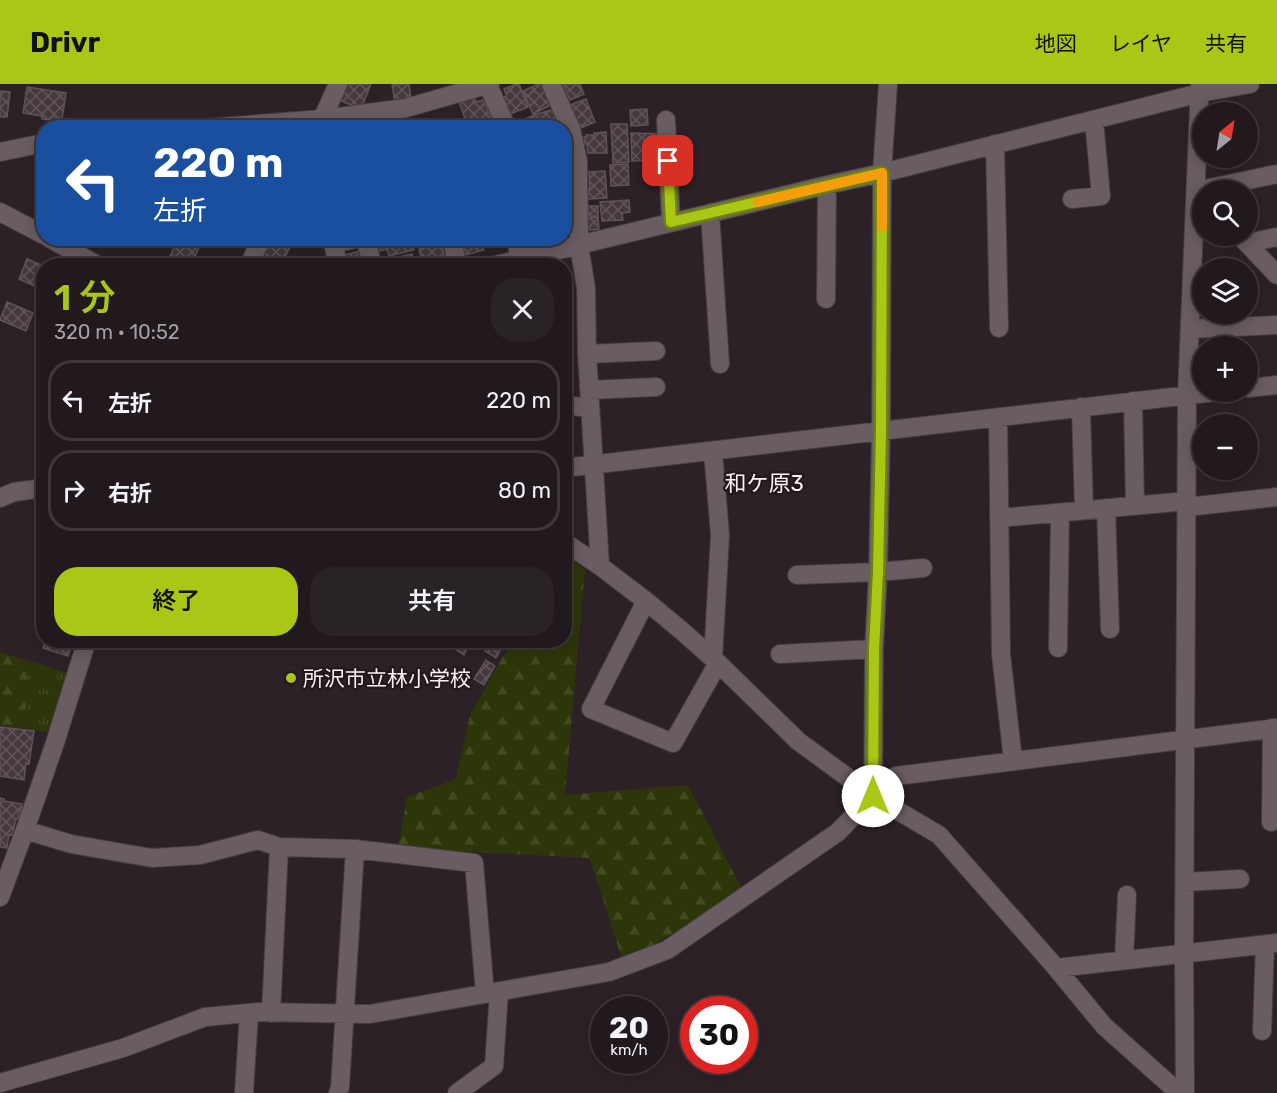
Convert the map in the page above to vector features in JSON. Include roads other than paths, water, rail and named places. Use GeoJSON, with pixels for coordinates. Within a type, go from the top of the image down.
{"type":"FeatureCollection","features":[{"type":"Feature","properties":{"kind":"street"},"geometry":{"type":"LineString","coordinates":[[321,120],[338,84]]}},
{"type":"Feature","properties":{"kind":"street"},"geometry":{"type":"LineString","coordinates":[[551,84],[567,120]]}},
{"type":"Feature","properties":{"kind":"street"},"geometry":{"type":"LineString","coordinates":[[873,796],[874,649],[881,431],[882,173],[888,84]]}},
{"type":"Feature","properties":{"kind":"street"},"geometry":{"type":"LineString","coordinates":[[572,246],[1094,121],[1200,89],[1250,84]]}},
{"type":"Feature","properties":{"kind":"street"},"geometry":{"type":"LineString","coordinates":[[337,120],[406,108],[489,85],[504,120]]}},
{"type":"Feature","properties":{"kind":"street"},"geometry":{"type":"LineString","coordinates":[[1196,180],[1200,89]]}},
{"type":"Feature","properties":{"kind":"street"},"geometry":{"type":"LineString","coordinates":[[666,120],[671,222]]}},
{"type":"Feature","properties":{"kind":"street"},"geometry":{"type":"LineString","coordinates":[[1072,199],[1101,196],[1094,121]]}},
{"type":"Feature","properties":{"kind":"street"},"geometry":{"type":"LineString","coordinates":[[572,134],[578,161],[579,244],[586,288],[589,399],[600,566]]}},
{"type":"Feature","properties":{"kind":"street"},"geometry":{"type":"LineString","coordinates":[[995,144],[999,328]]}},
{"type":"Feature","properties":{"kind":"street"},"geometry":{"type":"LineString","coordinates":[[0,152],[36,145]]}},
{"type":"Feature","properties":{"kind":"street"},"geometry":{"type":"LineString","coordinates":[[1248,180],[1277,174]]}},
{"type":"Feature","properties":{"kind":"street"},"geometry":{"type":"LineString","coordinates":[[826,299],[827,185]]}},
{"type":"Feature","properties":{"kind":"street"},"geometry":{"type":"LineString","coordinates":[[0,212],[36,232]]}},
{"type":"Feature","properties":{"kind":"street"},"geometry":{"type":"LineString","coordinates":[[710,213],[720,364]]}},
{"type":"Feature","properties":{"kind":"street"},"geometry":{"type":"LineString","coordinates":[[1258,238],[1277,237]]}},
{"type":"Feature","properties":{"kind":"street"},"geometry":{"type":"LineString","coordinates":[[63,246],[85,258]]}},
{"type":"Feature","properties":{"kind":"street"},"geometry":{"type":"LineString","coordinates":[[522,258],[571,246]]}},
{"type":"Feature","properties":{"kind":"street"},"geometry":{"type":"LineString","coordinates":[[1185,1093],[1187,394],[1197,246]]}},
{"type":"Feature","properties":{"kind":"street"},"geometry":{"type":"LineString","coordinates":[[1250,246],[1277,275]]}},
{"type":"Feature","properties":{"kind":"street"},"geometry":{"type":"LineString","coordinates":[[1190,329],[1277,325]]}},
{"type":"Feature","properties":{"kind":"street"},"geometry":{"type":"LineString","coordinates":[[587,354],[656,351]]}},
{"type":"Feature","properties":{"kind":"street"},"geometry":{"type":"LineString","coordinates":[[1258,387],[1277,385]]}},
{"type":"Feature","properties":{"kind":"street"},"geometry":{"type":"LineString","coordinates":[[572,403],[656,387]]}},
{"type":"Feature","properties":{"kind":"street"},"geometry":{"type":"LineString","coordinates":[[572,467],[1192,394]]}},
{"type":"Feature","properties":{"kind":"street"},"geometry":{"type":"LineString","coordinates":[[1133,401],[1135,506]]}},
{"type":"Feature","properties":{"kind":"street"},"geometry":{"type":"LineString","coordinates":[[1082,407],[1084,510]]}},
{"type":"Feature","properties":{"kind":"street"},"geometry":{"type":"LineString","coordinates":[[998,417],[1001,654],[1013,761]]}},
{"type":"Feature","properties":{"kind":"street"},"geometry":{"type":"LineString","coordinates":[[646,601],[591,709],[673,743],[716,661],[720,535],[713,451]]}},
{"type":"Feature","properties":{"kind":"street"},"geometry":{"type":"LineString","coordinates":[[0,498],[14,492],[36,489]]}},
{"type":"Feature","properties":{"kind":"street"},"geometry":{"type":"LineString","coordinates":[[999,518],[1106,508],[1277,497]]}},
{"type":"Feature","properties":{"kind":"street"},"geometry":{"type":"LineString","coordinates":[[1106,508],[1110,629]]}},
{"type":"Feature","properties":{"kind":"street"},"geometry":{"type":"LineString","coordinates":[[1058,648],[1060,513]]}},
{"type":"Feature","properties":{"kind":"street"},"geometry":{"type":"LineString","coordinates":[[572,547],[646,601],[716,661],[798,741],[873,796],[939,835],[1057,968],[1104,1026],[1179,1093]]}},
{"type":"Feature","properties":{"kind":"street"},"geometry":{"type":"LineString","coordinates":[[797,575],[923,568]]}},
{"type":"Feature","properties":{"kind":"street"},"geometry":{"type":"LineString","coordinates":[[0,897],[55,743],[85,648]]}},
{"type":"Feature","properties":{"kind":"street"},"geometry":{"type":"LineString","coordinates":[[780,654],[874,649]]}},
{"type":"Feature","properties":{"kind":"street"},"geometry":{"type":"LineString","coordinates":[[0,1083],[123,1048],[205,1017],[249,1013],[370,1014],[609,972],[667,950],[838,832],[896,776],[1274,728],[1271,822]]}},
{"type":"Feature","properties":{"kind":"street"},"geometry":{"type":"LineString","coordinates":[[25,830],[70,844],[152,858],[200,855],[258,840],[279,847],[355,849],[474,864],[492,993],[494,1066],[457,1093]]}},
{"type":"Feature","properties":{"kind":"street"},"geometry":{"type":"LineString","coordinates":[[271,1013],[279,847]]}},
{"type":"Feature","properties":{"kind":"street"},"geometry":{"type":"LineString","coordinates":[[338,1093],[355,849]]}},
{"type":"Feature","properties":{"kind":"street"},"geometry":{"type":"LineString","coordinates":[[1185,882],[1240,879]]}},
{"type":"Feature","properties":{"kind":"street"},"geometry":{"type":"LineString","coordinates":[[1124,960],[1127,895]]}},
{"type":"Feature","properties":{"kind":"street"},"geometry":{"type":"LineString","coordinates":[[1057,968],[1271,944],[1262,1031]]}},
{"type":"Feature","properties":{"kind":"street"},"geometry":{"type":"LineString","coordinates":[[244,1093],[249,1013]]}},
{"type":"Feature","properties":{"kind":"place","name":"所沢市立林小学校"},"geometry":{"type":"Point","coordinates":[291,678]}},
{"type":"Feature","properties":{"kind":"district","name":"和ケ原3"},"geometry":{"type":"Point","coordinates":[764,483]}}]}
